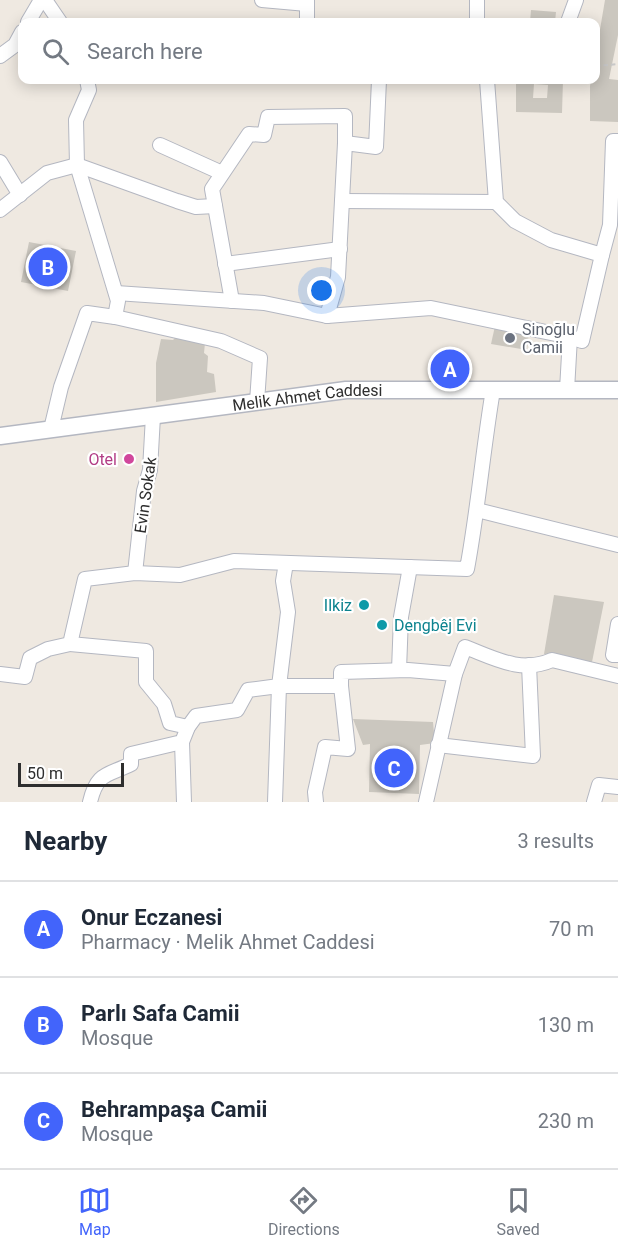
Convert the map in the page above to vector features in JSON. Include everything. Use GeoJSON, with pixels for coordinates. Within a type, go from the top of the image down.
{"type":"FeatureCollection","features":[{"type":"Feature","properties":{"kind":"street"},"geometry":{"type":"LineString","coordinates":[[31,18],[43,0],[57,18]]}},
{"type":"Feature","properties":{"kind":"street"},"geometry":{"type":"LineString","coordinates":[[262,0],[307,2],[307,18]]}},
{"type":"Feature","properties":{"kind":"street"},"geometry":{"type":"LineString","coordinates":[[477,0],[477,18]]}},
{"type":"Feature","properties":{"kind":"street"},"geometry":{"type":"LineString","coordinates":[[569,18],[576,0]]}},
{"type":"Feature","properties":{"kind":"street"},"geometry":{"type":"LineString","coordinates":[[0,56],[15,45],[18,39]]}},
{"type":"Feature","properties":{"kind":"street"},"geometry":{"type":"LineString","coordinates":[[88,84],[89,90],[76,120],[77,165],[118,301],[115,317]]}},
{"type":"Feature","properties":{"kind":"street"},"geometry":{"type":"LineString","coordinates":[[345,143],[376,147],[379,84]]}},
{"type":"Feature","properties":{"kind":"street"},"geometry":{"type":"LineString","coordinates":[[487,84],[496,202],[515,221],[551,240],[602,255]]}},
{"type":"Feature","properties":{"kind":"street"},"geometry":{"type":"LineString","coordinates":[[232,301],[212,189],[249,134],[264,135],[267,117],[345,116],[338,277],[327,316]]}},
{"type":"Feature","properties":{"kind":"street"},"geometry":{"type":"LineString","coordinates":[[116,294],[264,303],[327,316],[431,308],[582,341],[610,225],[615,185],[613,141],[618,141]]}},
{"type":"Feature","properties":{"kind":"street"},"geometry":{"type":"LineString","coordinates":[[160,145],[222,173]]}},
{"type":"Feature","properties":{"kind":"street"},"geometry":{"type":"LineString","coordinates":[[0,162],[20,195]]}},
{"type":"Feature","properties":{"kind":"street"},"geometry":{"type":"LineString","coordinates":[[0,210],[47,173],[77,165],[196,207],[215,206]]}},
{"type":"Feature","properties":{"kind":"street"},"geometry":{"type":"LineString","coordinates":[[342,201],[496,202]]}},
{"type":"Feature","properties":{"kind":"street"},"geometry":{"type":"LineString","coordinates":[[225,264],[340,249]]}},
{"type":"Feature","properties":{"kind":"street"},"geometry":{"type":"LineString","coordinates":[[51,429],[61,387],[87,313],[115,317],[221,341],[260,358],[257,402]]}},
{"type":"Feature","properties":{"kind":"street"},"geometry":{"type":"LineString","coordinates":[[567,390],[570,337]]}},
{"type":"Feature","properties":{"kind":"street","name":"Melik Ahmet Caddesi"},"geometry":{"type":"LineString","coordinates":[[1,436],[346,390],[618,390]]}},
{"type":"Feature","properties":{"kind":"street"},"geometry":{"type":"LineString","coordinates":[[70,644],[85,579],[135,573],[180,575],[234,561],[466,569],[477,510],[493,390]]}},
{"type":"Feature","properties":{"kind":"street","name":"Evin Sokak"},"geometry":{"type":"LineString","coordinates":[[135,573],[144,492],[150,470],[153,416]]}},
{"type":"Feature","properties":{"kind":"street"},"geometry":{"type":"LineString","coordinates":[[477,510],[618,545]]}},
{"type":"Feature","properties":{"kind":"street"},"geometry":{"type":"LineString","coordinates":[[275,802],[279,686],[288,612],[283,581],[286,563]]}},
{"type":"Feature","properties":{"kind":"street"},"geometry":{"type":"LineString","coordinates":[[399,670],[401,617],[410,567]]}},
{"type":"Feature","properties":{"kind":"street"},"geometry":{"type":"LineString","coordinates":[[426,802],[455,674],[465,647],[514,666],[543,664],[552,660],[613,674],[618,624]]}},
{"type":"Feature","properties":{"kind":"street"},"geometry":{"type":"LineString","coordinates":[[0,674],[25,676],[30,658],[48,649],[70,644],[146,651],[146,682],[164,704],[170,723],[188,727]]}},
{"type":"Feature","properties":{"kind":"street"},"geometry":{"type":"LineString","coordinates":[[438,745],[533,756],[529,665]]}},
{"type":"Feature","properties":{"kind":"street"},"geometry":{"type":"LineString","coordinates":[[316,802],[315,792],[325,747],[348,749],[341,672],[399,670],[455,674]]}},
{"type":"Feature","properties":{"kind":"street"},"geometry":{"type":"LineString","coordinates":[[184,802],[182,742],[188,727],[196,716],[237,710],[248,690],[279,686],[341,686]]}},
{"type":"Feature","properties":{"kind":"street"},"geometry":{"type":"LineString","coordinates":[[90,802],[93,788],[106,773],[131,764],[131,754],[182,742]]}},
{"type":"Feature","properties":{"kind":"street"},"geometry":{"type":"LineString","coordinates":[[594,802],[599,785],[618,787]]}},
{"type":"Feature","properties":{"kind":"path"},"geometry":{"type":"LineString","coordinates":[[600,66],[618,64]]}},
{"type":"Feature","properties":{"kind":"building"},"geometry":{"type":"Polygon","coordinates":[[[605,0],[618,0],[618,35],[609,79],[618,80],[618,122],[590,121],[590,84],[600,84],[600,29],[605,0]]]}},
{"type":"Feature","properties":{"kind":"building"},"geometry":{"type":"Polygon","coordinates":[[[531,10],[556,12],[555,18],[530,18],[531,10]]]}},
{"type":"Feature","properties":{"kind":"building"},"geometry":{"type":"Polygon","coordinates":[[[516,84],[534,84],[563,84],[562,113],[516,112],[516,84]],[[534,84],[533,98],[547,98],[548,85],[534,84]]]}},
{"type":"Feature","properties":{"kind":"building"},"geometry":{"type":"Polygon","coordinates":[[[29,242],[76,251],[68,291],[21,282],[29,242]]]}},
{"type":"Feature","properties":{"kind":"building","name":"Sinoğlu Camii"},"geometry":{"type":"Polygon","coordinates":[[[495,326],[529,332],[527,350],[491,344],[495,326]]]}},
{"type":"Feature","properties":{"kind":"building"},"geometry":{"type":"Polygon","coordinates":[[[177,336],[205,343],[204,353],[208,356],[207,372],[214,374],[216,392],[156,402],[156,363],[161,339],[173,340],[177,336]]]}},
{"type":"Feature","properties":{"kind":"building"},"geometry":{"type":"Polygon","coordinates":[[[554,595],[604,602],[592,662],[544,654],[554,595]]]}},
{"type":"Feature","properties":{"kind":"building"},"geometry":{"type":"Polygon","coordinates":[[[353,719],[433,722],[435,743],[420,745],[419,794],[369,792],[370,744],[363,745],[353,719]]]}},
{"type":"Feature","properties":{"kind":"place","name":"Parlı Safa Camii"},"geometry":{"type":"Point","coordinates":[48,267]}},
{"type":"Feature","properties":{"kind":"place","name":"Sinoğlu Camii"},"geometry":{"type":"Point","coordinates":[510,338]}},
{"type":"Feature","properties":{"kind":"place","name":"Onur Eczanesi"},"geometry":{"type":"Point","coordinates":[450,369]}},
{"type":"Feature","properties":{"kind":"place","name":"Otel"},"geometry":{"type":"Point","coordinates":[129,459]}},
{"type":"Feature","properties":{"kind":"place","name":"Ilkiz"},"geometry":{"type":"Point","coordinates":[364,605]}},
{"type":"Feature","properties":{"kind":"place","name":"Dengbêj Evi"},"geometry":{"type":"Point","coordinates":[382,625]}},
{"type":"Feature","properties":{"kind":"place","name":"Behrampaşa Camii"},"geometry":{"type":"Point","coordinates":[394,768]}}]}
